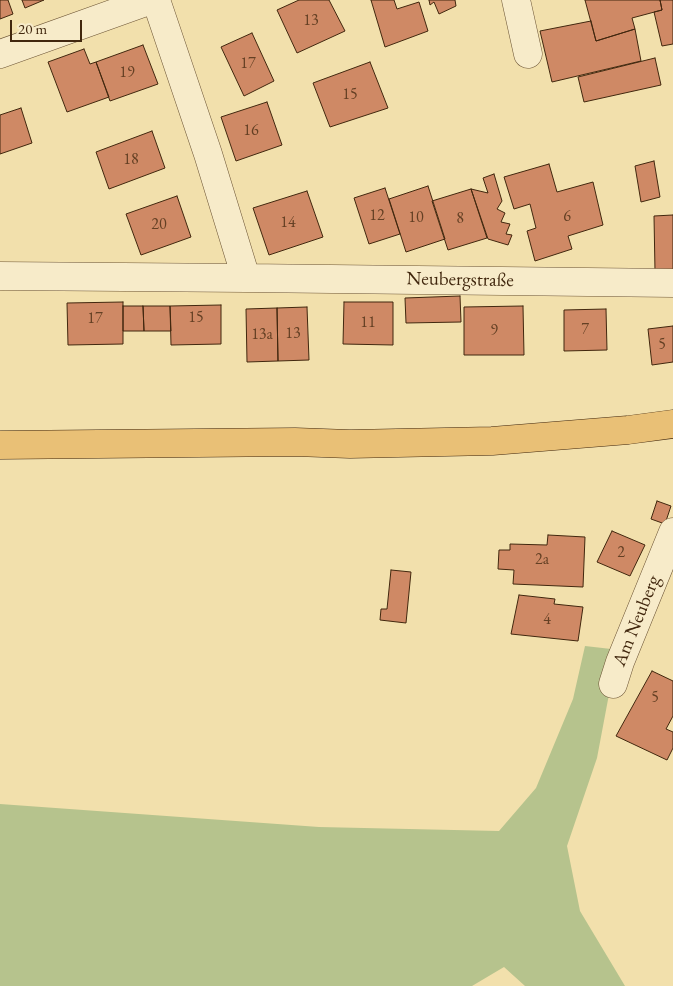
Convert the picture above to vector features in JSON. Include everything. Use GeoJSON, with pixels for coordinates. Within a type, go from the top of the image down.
{"type":"FeatureCollection","features":[{"type":"Feature","properties":{"kind":"main road"},"geometry":{"type":"LineString","coordinates":[[0,445],[295,442],[350,444],[492,441],[628,430],[673,424]]}},
{"type":"Feature","properties":{"kind":"street"},"geometry":{"type":"LineString","coordinates":[[0,54],[151,0]]}},
{"type":"Feature","properties":{"kind":"street"},"geometry":{"type":"LineString","coordinates":[[156,0],[208,154],[246,278]]}},
{"type":"Feature","properties":{"kind":"street"},"geometry":{"type":"LineString","coordinates":[[516,0],[528,54]]}},
{"type":"Feature","properties":{"kind":"street","name":"Neubergstraße"},"geometry":{"type":"LineString","coordinates":[[0,276],[673,283]]}},
{"type":"Feature","properties":{"kind":"street","name":"Am Neuberg"},"geometry":{"type":"LineString","coordinates":[[613,684],[623,653],[673,532]]}},
{"type":"Feature","properties":{"kind":"green space"},"geometry":{"type":"Polygon","coordinates":[[[585,646],[620,650],[613,673],[597,758],[567,846],[580,911],[625,986],[525,986],[504,967],[472,986],[0,986],[0,804],[319,827],[499,831],[536,788],[573,699],[585,646]]]}},
{"type":"Feature","properties":{"kind":"building"},"geometry":{"type":"Polygon","coordinates":[[[0,0],[8,0],[13,14],[0,19],[0,0]]]}},
{"type":"Feature","properties":{"kind":"building"},"geometry":{"type":"Polygon","coordinates":[[[22,0],[44,0],[25,8],[22,0]]]}},
{"type":"Feature","properties":{"kind":"building"},"geometry":{"type":"Polygon","coordinates":[[[299,0],[329,0],[345,31],[297,53],[277,10],[299,0]]]}},
{"type":"Feature","properties":{"kind":"building"},"geometry":{"type":"Polygon","coordinates":[[[371,0],[394,0],[397,9],[419,2],[428,31],[385,47],[371,0]]]}},
{"type":"Feature","properties":{"kind":"building"},"geometry":{"type":"Polygon","coordinates":[[[429,0],[455,0],[456,6],[439,14],[434,2],[430,5],[429,0]]]}},
{"type":"Feature","properties":{"kind":"building"},"geometry":{"type":"Polygon","coordinates":[[[585,0],[660,0],[662,10],[632,18],[635,29],[596,41],[585,0]]]}},
{"type":"Feature","properties":{"kind":"building"},"geometry":{"type":"Polygon","coordinates":[[[660,0],[673,0],[673,44],[662,46],[654,12],[662,10],[660,0]]]}},
{"type":"Feature","properties":{"kind":"building"},"geometry":{"type":"Polygon","coordinates":[[[591,21],[596,41],[635,29],[641,61],[552,82],[540,31],[591,21]]]}},
{"type":"Feature","properties":{"kind":"building"},"geometry":{"type":"Polygon","coordinates":[[[252,33],[274,81],[244,96],[221,47],[252,33]]]}},
{"type":"Feature","properties":{"kind":"building"},"geometry":{"type":"Polygon","coordinates":[[[143,45],[158,84],[110,101],[96,62],[143,45]]]}},
{"type":"Feature","properties":{"kind":"building"},"geometry":{"type":"Polygon","coordinates":[[[84,49],[90,64],[96,62],[109,97],[67,112],[48,62],[84,49]]]}},
{"type":"Feature","properties":{"kind":"building"},"geometry":{"type":"Polygon","coordinates":[[[655,58],[661,85],[584,102],[578,77],[655,58]]]}},
{"type":"Feature","properties":{"kind":"building"},"geometry":{"type":"Polygon","coordinates":[[[370,62],[388,108],[330,127],[313,83],[370,62]]]}},
{"type":"Feature","properties":{"kind":"building"},"geometry":{"type":"Polygon","coordinates":[[[267,102],[282,145],[236,161],[221,117],[267,102]]]}},
{"type":"Feature","properties":{"kind":"building"},"geometry":{"type":"Polygon","coordinates":[[[21,108],[32,143],[0,154],[0,115],[21,108]]]}},
{"type":"Feature","properties":{"kind":"building"},"geometry":{"type":"Polygon","coordinates":[[[152,131],[165,168],[109,189],[96,152],[152,131]]]}},
{"type":"Feature","properties":{"kind":"building"},"geometry":{"type":"Polygon","coordinates":[[[654,161],[660,197],[641,202],[635,166],[654,161]]]}},
{"type":"Feature","properties":{"kind":"building"},"geometry":{"type":"Polygon","coordinates":[[[549,164],[557,192],[593,182],[603,225],[568,236],[572,249],[535,261],[527,231],[536,228],[530,204],[514,209],[504,177],[549,164]]]}},
{"type":"Feature","properties":{"kind":"building"},"geometry":{"type":"Polygon","coordinates":[[[494,174],[502,201],[497,209],[505,213],[501,222],[510,224],[506,234],[512,235],[508,245],[488,239],[471,189],[488,193],[483,178],[494,174]]]}},
{"type":"Feature","properties":{"kind":"building"},"geometry":{"type":"Polygon","coordinates":[[[428,186],[445,239],[406,252],[389,199],[428,186]]]}},
{"type":"Feature","properties":{"kind":"building"},"geometry":{"type":"Polygon","coordinates":[[[385,188],[400,234],[369,244],[354,198],[385,188]]]}},
{"type":"Feature","properties":{"kind":"building"},"geometry":{"type":"Polygon","coordinates":[[[471,189],[487,238],[448,250],[432,201],[471,189]]]}},
{"type":"Feature","properties":{"kind":"building"},"geometry":{"type":"Polygon","coordinates":[[[307,191],[323,237],[269,255],[253,208],[307,191]]]}},
{"type":"Feature","properties":{"kind":"building"},"geometry":{"type":"Polygon","coordinates":[[[177,196],[191,237],[141,255],[126,214],[177,196]]]}},
{"type":"Feature","properties":{"kind":"building"},"geometry":{"type":"Polygon","coordinates":[[[673,215],[673,270],[655,271],[654,216],[673,215]]]}},
{"type":"Feature","properties":{"kind":"building"},"geometry":{"type":"Polygon","coordinates":[[[460,296],[461,322],[406,323],[405,298],[460,296]]]}},
{"type":"Feature","properties":{"kind":"building"},"geometry":{"type":"Polygon","coordinates":[[[123,302],[123,344],[68,345],[67,303],[123,302]]]}},
{"type":"Feature","properties":{"kind":"building"},"geometry":{"type":"Polygon","coordinates":[[[344,302],[393,302],[393,345],[343,344],[344,302]]]}},
{"type":"Feature","properties":{"kind":"building"},"geometry":{"type":"Polygon","coordinates":[[[221,305],[221,344],[171,345],[170,306],[221,305]]]}},
{"type":"Feature","properties":{"kind":"building"},"geometry":{"type":"Polygon","coordinates":[[[123,306],[143,306],[144,331],[123,331],[123,306]]]}},
{"type":"Feature","properties":{"kind":"building"},"geometry":{"type":"Polygon","coordinates":[[[143,306],[170,306],[171,331],[144,331],[143,306]]]}},
{"type":"Feature","properties":{"kind":"building"},"geometry":{"type":"Polygon","coordinates":[[[523,306],[524,355],[464,355],[464,307],[523,306]]]}},
{"type":"Feature","properties":{"kind":"building"},"geometry":{"type":"Polygon","coordinates":[[[307,307],[309,360],[278,361],[277,308],[307,307]]]}},
{"type":"Feature","properties":{"kind":"building"},"geometry":{"type":"Polygon","coordinates":[[[277,308],[278,361],[247,362],[246,309],[277,308]]]}},
{"type":"Feature","properties":{"kind":"building"},"geometry":{"type":"Polygon","coordinates":[[[606,309],[607,350],[564,351],[564,310],[606,309]]]}},
{"type":"Feature","properties":{"kind":"building"},"geometry":{"type":"Polygon","coordinates":[[[673,326],[673,362],[652,365],[648,329],[673,326]]]}},
{"type":"Feature","properties":{"kind":"building"},"geometry":{"type":"Polygon","coordinates":[[[657,501],[671,506],[665,524],[651,519],[657,501]]]}},
{"type":"Feature","properties":{"kind":"building"},"geometry":{"type":"Polygon","coordinates":[[[612,531],[645,545],[630,576],[597,562],[612,531]]]}},
{"type":"Feature","properties":{"kind":"building"},"geometry":{"type":"Polygon","coordinates":[[[548,535],[585,537],[583,587],[513,584],[514,570],[498,569],[499,550],[510,550],[510,544],[547,545],[548,535]]]}},
{"type":"Feature","properties":{"kind":"building"},"geometry":{"type":"Polygon","coordinates":[[[391,570],[411,572],[406,623],[380,620],[381,609],[387,609],[391,570]]]}},
{"type":"Feature","properties":{"kind":"building"},"geometry":{"type":"Polygon","coordinates":[[[519,595],[555,599],[554,604],[583,607],[578,641],[511,634],[519,595]]]}},
{"type":"Feature","properties":{"kind":"building"},"geometry":{"type":"Polygon","coordinates":[[[652,671],[673,681],[673,716],[666,729],[673,732],[673,748],[667,760],[616,736],[652,671]]]}}]}
